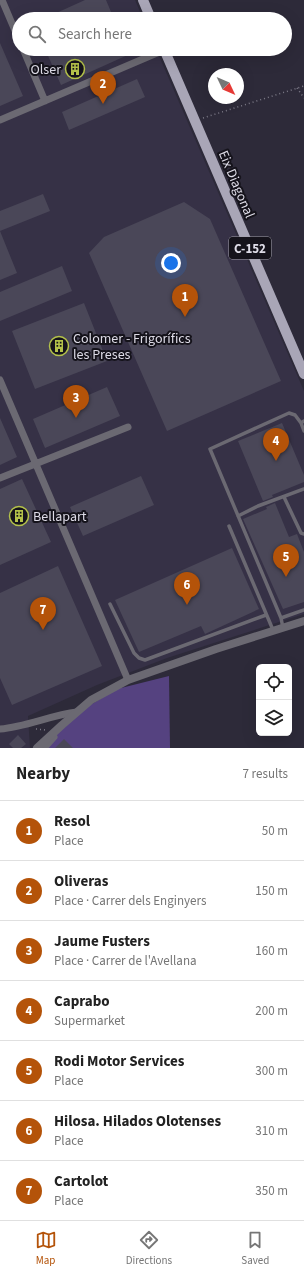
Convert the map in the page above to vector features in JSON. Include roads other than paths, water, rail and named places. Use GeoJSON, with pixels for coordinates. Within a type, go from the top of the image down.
{"type":"FeatureCollection","features":[{"type":"Feature","properties":{"kind":"main road"},"geometry":{"type":"LineString","coordinates":[[143,0],[148,12]]}},
{"type":"Feature","properties":{"kind":"main road","name":"Eix Diagonal"},"geometry":{"type":"LineString","coordinates":[[167,56],[304,374]]}},
{"type":"Feature","properties":{"kind":"street"},"geometry":{"type":"LineString","coordinates":[[2,0],[12,24]]}},
{"type":"Feature","properties":{"kind":"street"},"geometry":{"type":"LineString","coordinates":[[26,56],[45,101]]}},
{"type":"Feature","properties":{"kind":"street"},"geometry":{"type":"LineString","coordinates":[[0,120],[148,56]]}},
{"type":"Feature","properties":{"kind":"street"},"geometry":{"type":"LineString","coordinates":[[0,380],[128,680]]}},
{"type":"Feature","properties":{"kind":"street"},"geometry":{"type":"LineString","coordinates":[[0,478],[128,427]]}},
{"type":"Feature","properties":{"kind":"street"},"geometry":{"type":"LineString","coordinates":[[37,748],[59,727],[92,700],[128,680],[304,621]]}},
{"type":"Feature","properties":{"kind":"street"},"geometry":{"type":"LineString","coordinates":[[0,729],[62,714],[77,712]]}},
{"type":"Feature","properties":{"kind":"street"},"geometry":{"type":"LineString","coordinates":[[44,748],[59,727]]}},
{"type":"Feature","properties":{"kind":"lane"},"geometry":{"type":"LineString","coordinates":[[283,628],[281,618],[210,448],[289,413],[295,415],[302,422],[304,431]]}},
{"type":"Feature","properties":{"kind":"lane"},"geometry":{"type":"LineString","coordinates":[[238,516],[258,506],[304,489]]}},
{"type":"Feature","properties":{"kind":"lane"},"geometry":{"type":"LineString","coordinates":[[284,497],[302,533]]}},
{"type":"Feature","properties":{"kind":"lane"},"geometry":{"type":"LineString","coordinates":[[228,526],[273,631]]}},
{"type":"Feature","properties":{"kind":"lane"},"geometry":{"type":"LineString","coordinates":[[110,604],[134,653],[145,660],[266,615]]}},
{"type":"Feature","properties":{"kind":"lane"},"geometry":{"type":"LineString","coordinates":[[281,618],[304,610]]}},
{"type":"Feature","properties":{"kind":"place","name":"Olser"},"geometry":{"type":"Point","coordinates":[75,69]}},
{"type":"Feature","properties":{"kind":"place","name":"Oliveras"},"geometry":{"type":"Point","coordinates":[103,104]}},
{"type":"Feature","properties":{"kind":"place","name":"Resol"},"geometry":{"type":"Point","coordinates":[185,317]}},
{"type":"Feature","properties":{"kind":"place","name":"Colomer - Frigorífics les Preses"},"geometry":{"type":"Point","coordinates":[59,346]}},
{"type":"Feature","properties":{"kind":"place","name":"Jaume Fusters"},"geometry":{"type":"Point","coordinates":[76,418]}},
{"type":"Feature","properties":{"kind":"place","name":"Caprabo"},"geometry":{"type":"Point","coordinates":[276,461]}},
{"type":"Feature","properties":{"kind":"place","name":"Bellapart"},"geometry":{"type":"Point","coordinates":[19,516]}},
{"type":"Feature","properties":{"kind":"place","name":"Rodi Motor Services"},"geometry":{"type":"Point","coordinates":[286,577]}},
{"type":"Feature","properties":{"kind":"place","name":"Hilosa. Hilados Olotenses"},"geometry":{"type":"Point","coordinates":[187,605]}},
{"type":"Feature","properties":{"kind":"place","name":"Cartolot"},"geometry":{"type":"Point","coordinates":[43,630]}}]}
